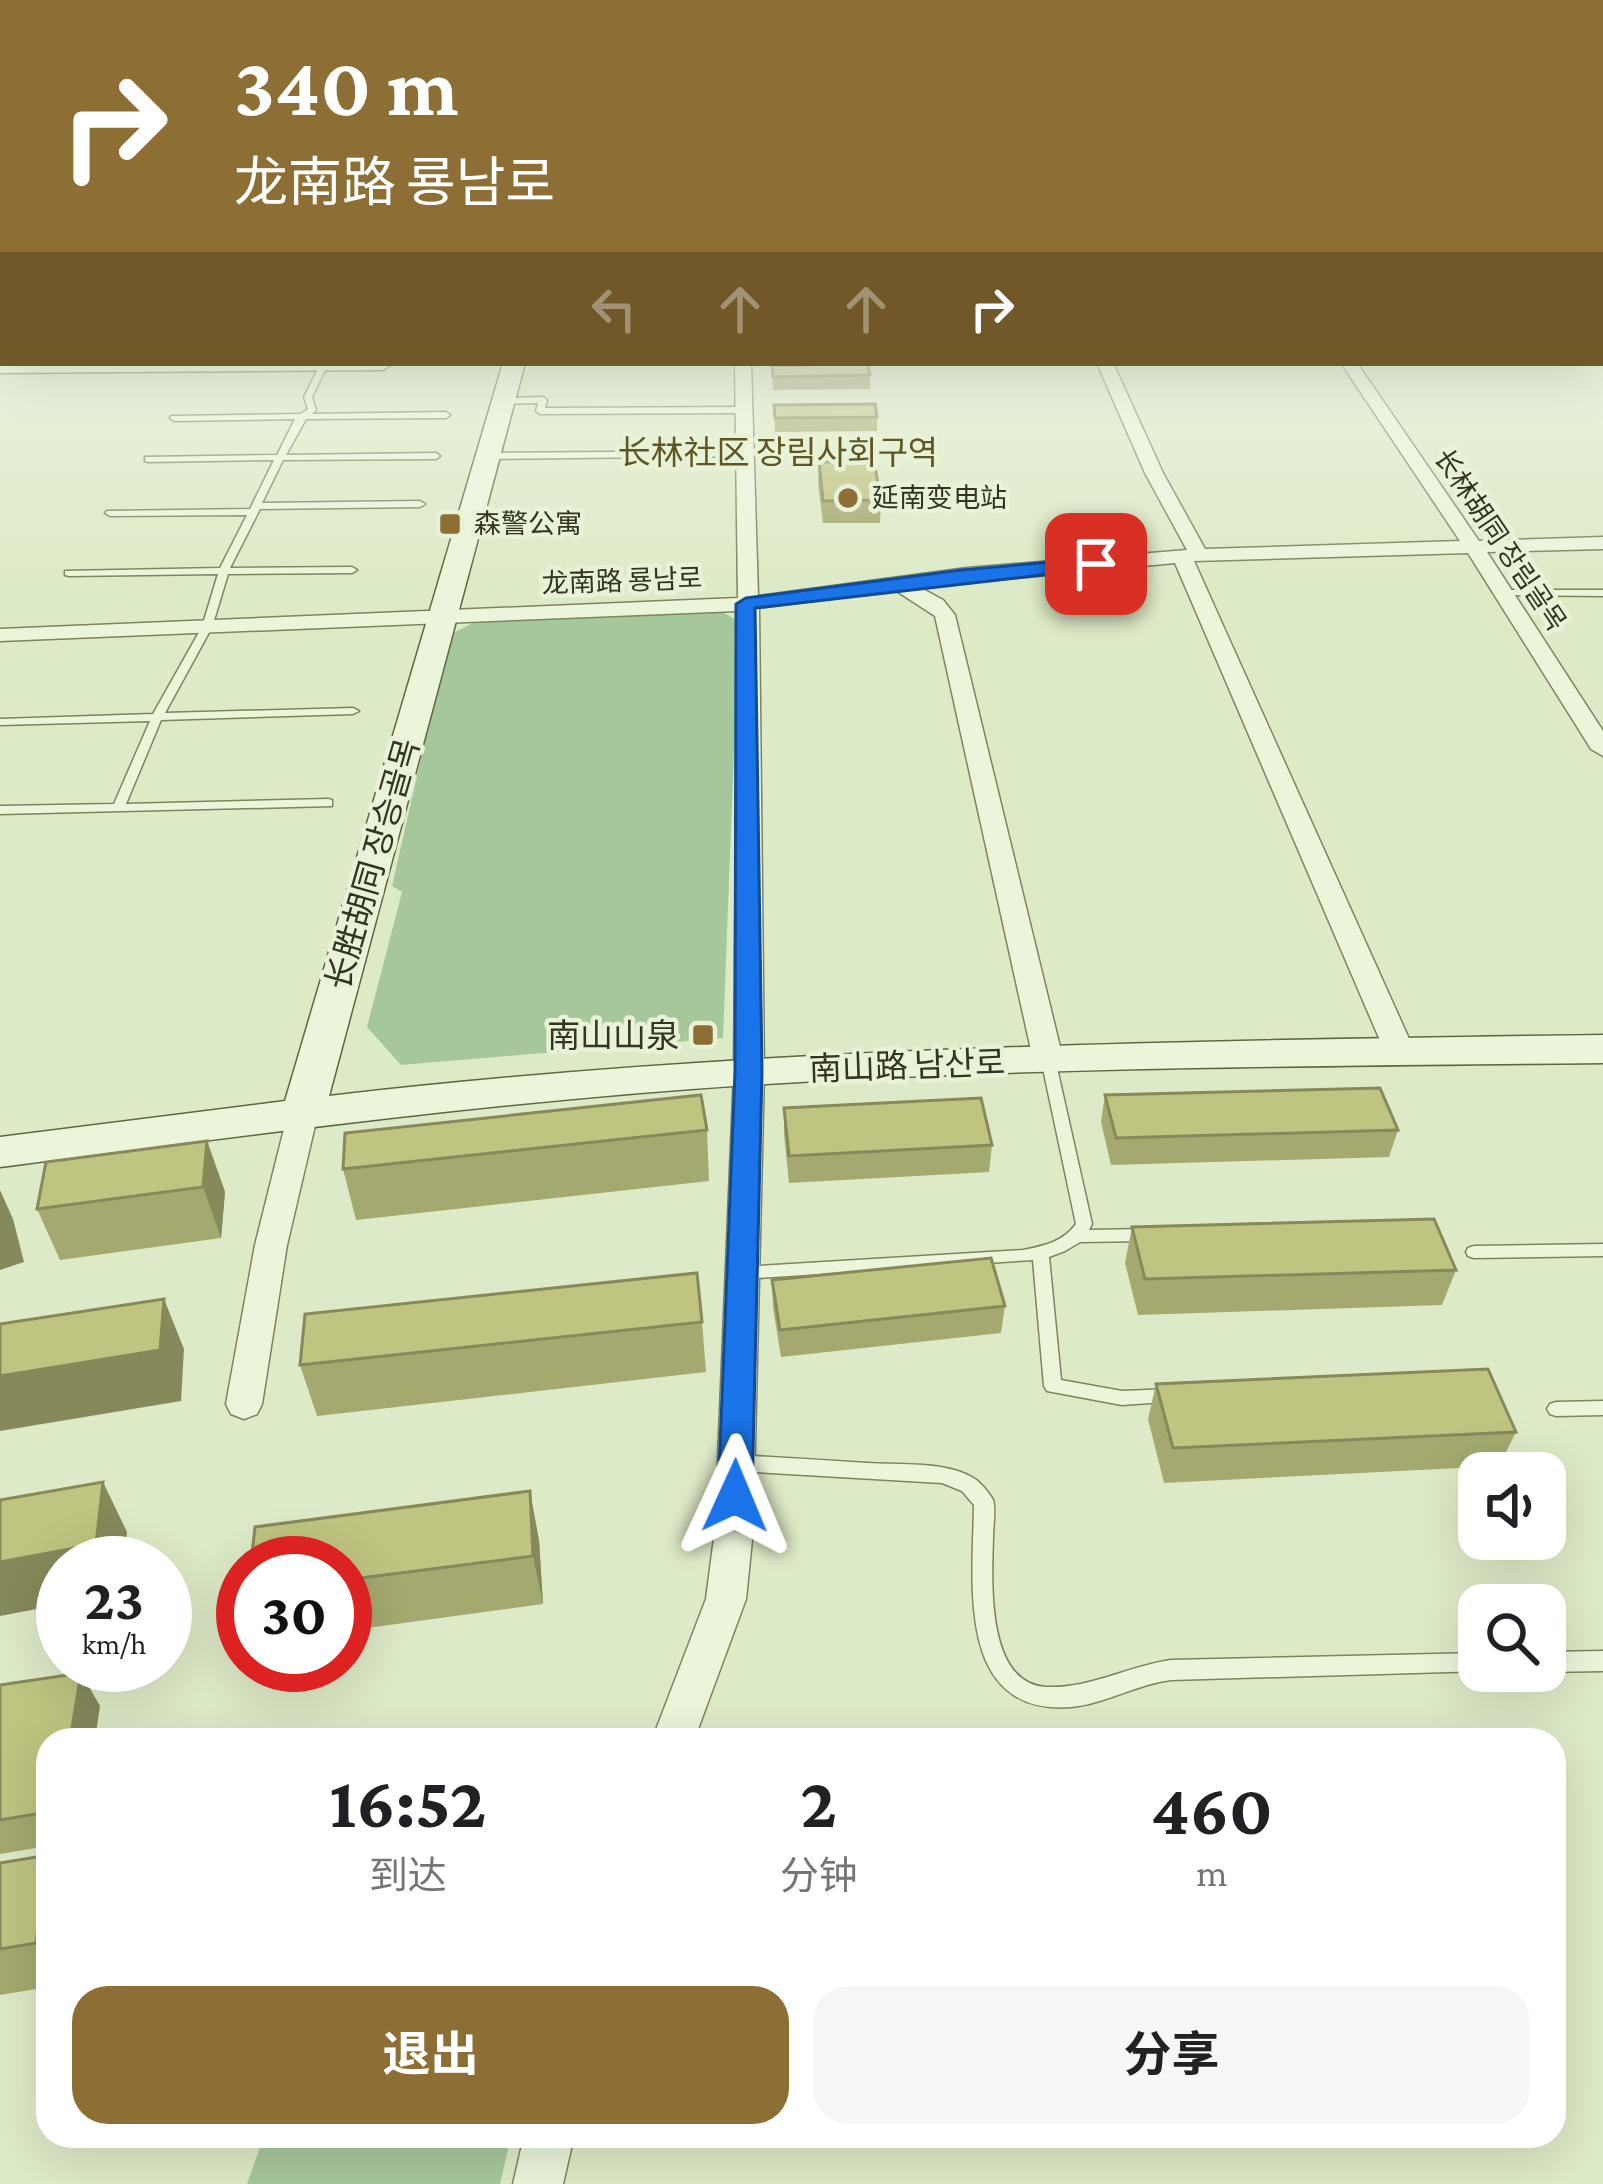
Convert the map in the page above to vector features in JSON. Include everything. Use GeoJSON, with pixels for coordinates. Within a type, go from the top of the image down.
{"type":"FeatureCollection","features":[{"type":"Feature","properties":{"kind":"street","name":"长胜胡同 장승골목"},"geometry":{"type":"LineString","coordinates":[[303,1112],[511,373]]}},
{"type":"Feature","properties":{"kind":"street"},"geometry":{"type":"LineString","coordinates":[[678,1728],[726,1599],[734,1530],[748,1071],[748,454],[743,373]]}},
{"type":"Feature","properties":{"kind":"street"},"geometry":{"type":"LineString","coordinates":[[1109,373],[1400,1052]]}},
{"type":"Feature","properties":{"kind":"street","name":"长林胡同 장림골목"},"geometry":{"type":"LineString","coordinates":[[1356,373],[1603,749]]}},
{"type":"Feature","properties":{"kind":"street","name":"龙南路 룡남로"},"geometry":{"type":"LineString","coordinates":[[0,635],[746,604],[896,583],[1190,556],[1603,543]]}},
{"type":"Feature","properties":{"kind":"street"},"geometry":{"type":"LineString","coordinates":[[896,583],[936,604],[945,615],[1048,1059]]}},
{"type":"Feature","properties":{"kind":"street","name":"南山路 남산로"},"geometry":{"type":"LineString","coordinates":[[0,1152],[303,1112],[748,1071],[1048,1059],[1603,1049]]}},
{"type":"Feature","properties":{"kind":"street"},"geometry":{"type":"LineString","coordinates":[[244,1404],[271,1245],[303,1112]]}},
{"type":"Feature","properties":{"kind":"street"},"geometry":{"type":"LineString","coordinates":[[538,2184],[546,2148]]}},
{"type":"Feature","properties":{"kind":"lane"},"geometry":{"type":"LineString","coordinates":[[118,808],[157,717],[207,627],[224,571],[302,417],[312,410],[308,398],[320,373]]}},
{"type":"Feature","properties":{"kind":"lane"},"geometry":{"type":"LineString","coordinates":[[503,400],[543,400],[540,410],[745,410]]}},
{"type":"Feature","properties":{"kind":"lane"},"geometry":{"type":"LineString","coordinates":[[174,418],[446,416]]}},
{"type":"Feature","properties":{"kind":"lane"},"geometry":{"type":"LineString","coordinates":[[487,456],[748,454]]}},
{"type":"Feature","properties":{"kind":"lane"},"geometry":{"type":"LineString","coordinates":[[148,459],[436,456]]}},
{"type":"Feature","properties":{"kind":"lane"},"geometry":{"type":"LineString","coordinates":[[110,513],[419,504]]}},
{"type":"Feature","properties":{"kind":"lane"},"geometry":{"type":"LineString","coordinates":[[69,572],[352,570]]}},
{"type":"Feature","properties":{"kind":"lane"},"geometry":{"type":"LineString","coordinates":[[1504,593],[1603,593]]}},
{"type":"Feature","properties":{"kind":"lane"},"geometry":{"type":"LineString","coordinates":[[0,722],[353,711]]}},
{"type":"Feature","properties":{"kind":"lane"},"geometry":{"type":"LineString","coordinates":[[0,810],[328,803]]}},
{"type":"Feature","properties":{"kind":"lane"},"geometry":{"type":"LineString","coordinates":[[1048,1059],[1084,1224],[1079,1236]]}},
{"type":"Feature","properties":{"kind":"lane"},"geometry":{"type":"LineString","coordinates":[[740,1273],[1040,1252],[1079,1236],[1175,1234]]}},
{"type":"Feature","properties":{"kind":"lane"},"geometry":{"type":"LineString","coordinates":[[1474,1252],[1603,1250]]}},
{"type":"Feature","properties":{"kind":"lane"},"geometry":{"type":"LineString","coordinates":[[1040,1252],[1052,1386],[1122,1398],[1192,1395]]}},
{"type":"Feature","properties":{"kind":"lane"},"geometry":{"type":"LineString","coordinates":[[1556,1409],[1603,1408]]}},
{"type":"Feature","properties":{"kind":"lane"},"geometry":{"type":"LineString","coordinates":[[735,1463],[942,1475],[969,1485],[984,1502],[987,1640],[994,1664],[1009,1684],[1033,1698],[1073,1697],[1157,1671],[1458,1664]]}},
{"type":"Feature","properties":{"kind":"lane"},"geometry":{"type":"LineString","coordinates":[[1566,1661],[1603,1660]]}},
{"type":"Feature","properties":{"kind":"green space"},"geometry":{"type":"Polygon","coordinates":[[[718,610],[739,621],[723,1038],[401,1065],[367,1027],[402,892],[392,886],[449,635],[481,619],[718,610]]]}},
{"type":"Feature","properties":{"kind":"green space"},"geometry":{"type":"Polygon","coordinates":[[[260,2148],[508,2148],[500,2184],[247,2184],[260,2148]]]}},
{"type":"Feature","properties":{"kind":"building"},"geometry":{"type":"Polygon","coordinates":[[[773,373],[870,375],[773,377],[773,373]]]}},
{"type":"Feature","properties":{"kind":"building"},"geometry":{"type":"Polygon","coordinates":[[[875,404],[877,417],[775,418],[774,405],[875,404]]]}},
{"type":"Feature","properties":{"kind":"building"},"geometry":{"type":"Polygon","coordinates":[[[874,461],[881,500],[823,501],[819,462],[874,461]]]}},
{"type":"Feature","properties":{"kind":"building"},"geometry":{"type":"Polygon","coordinates":[[[1380,1088],[1398,1130],[1116,1138],[1105,1095],[1380,1088]]]}},
{"type":"Feature","properties":{"kind":"building"},"geometry":{"type":"Polygon","coordinates":[[[701,1095],[707,1130],[343,1169],[345,1133],[701,1095]]]}},
{"type":"Feature","properties":{"kind":"building"},"geometry":{"type":"Polygon","coordinates":[[[981,1098],[992,1145],[789,1156],[784,1108],[981,1098]]]}},
{"type":"Feature","properties":{"kind":"building"},"geometry":{"type":"Polygon","coordinates":[[[207,1141],[203,1187],[37,1209],[46,1162],[207,1141]]]}},
{"type":"Feature","properties":{"kind":"building"},"geometry":{"type":"Polygon","coordinates":[[[1434,1219],[1456,1270],[1145,1279],[1132,1227],[1434,1219]]]}},
{"type":"Feature","properties":{"kind":"building"},"geometry":{"type":"Polygon","coordinates":[[[991,1258],[1005,1306],[780,1330],[772,1280],[991,1258]]]}},
{"type":"Feature","properties":{"kind":"building"},"geometry":{"type":"Polygon","coordinates":[[[697,1273],[702,1322],[300,1365],[305,1314],[697,1273]]]}},
{"type":"Feature","properties":{"kind":"building"},"geometry":{"type":"Polygon","coordinates":[[[164,1299],[160,1350],[0,1376],[0,1324],[164,1299]]]}},
{"type":"Feature","properties":{"kind":"building"},"geometry":{"type":"Polygon","coordinates":[[[1488,1369],[1516,1432],[1173,1448],[1156,1384],[1488,1369]]]}},
{"type":"Feature","properties":{"kind":"building"},"geometry":{"type":"Polygon","coordinates":[[[103,1482],[97,1536],[36,1536],[36,1555],[0,1562],[0,1500],[103,1482]]]}},
{"type":"Feature","properties":{"kind":"building"},"geometry":{"type":"Polygon","coordinates":[[[530,1491],[533,1556],[372,1577],[372,1536],[254,1536],[255,1527],[530,1491]]]}},
{"type":"Feature","properties":{"kind":"building"},"geometry":{"type":"Polygon","coordinates":[[[36,1680],[36,1692],[78,1692],[72,1728],[36,1728],[36,1814],[0,1820],[0,1685],[36,1680]]]}},
{"type":"Feature","properties":{"kind":"building"},"geometry":{"type":"Polygon","coordinates":[[[36,1857],[36,1943],[0,1949],[0,1863],[36,1857]]]}},
{"type":"Feature","properties":{"kind":"place","name":"延南变电站"},"geometry":{"type":"Point","coordinates":[848,498]}},
{"type":"Feature","properties":{"kind":"place","name":"森警公寓"},"geometry":{"type":"Point","coordinates":[450,524]}},
{"type":"Feature","properties":{"kind":"place","name":"南山山泉"},"geometry":{"type":"Point","coordinates":[703,1035]}},
{"type":"Feature","properties":{"kind":"district","name":"长林社区 장림사회구역"},"geometry":{"type":"Point","coordinates":[778,452]}},
{"type":"Feature","properties":{"kind":"route"},"geometry":{"type":"LineString","coordinates":[[735,1496],[748,1071],[746,604],[961,575],[1096,564]]}}]}
